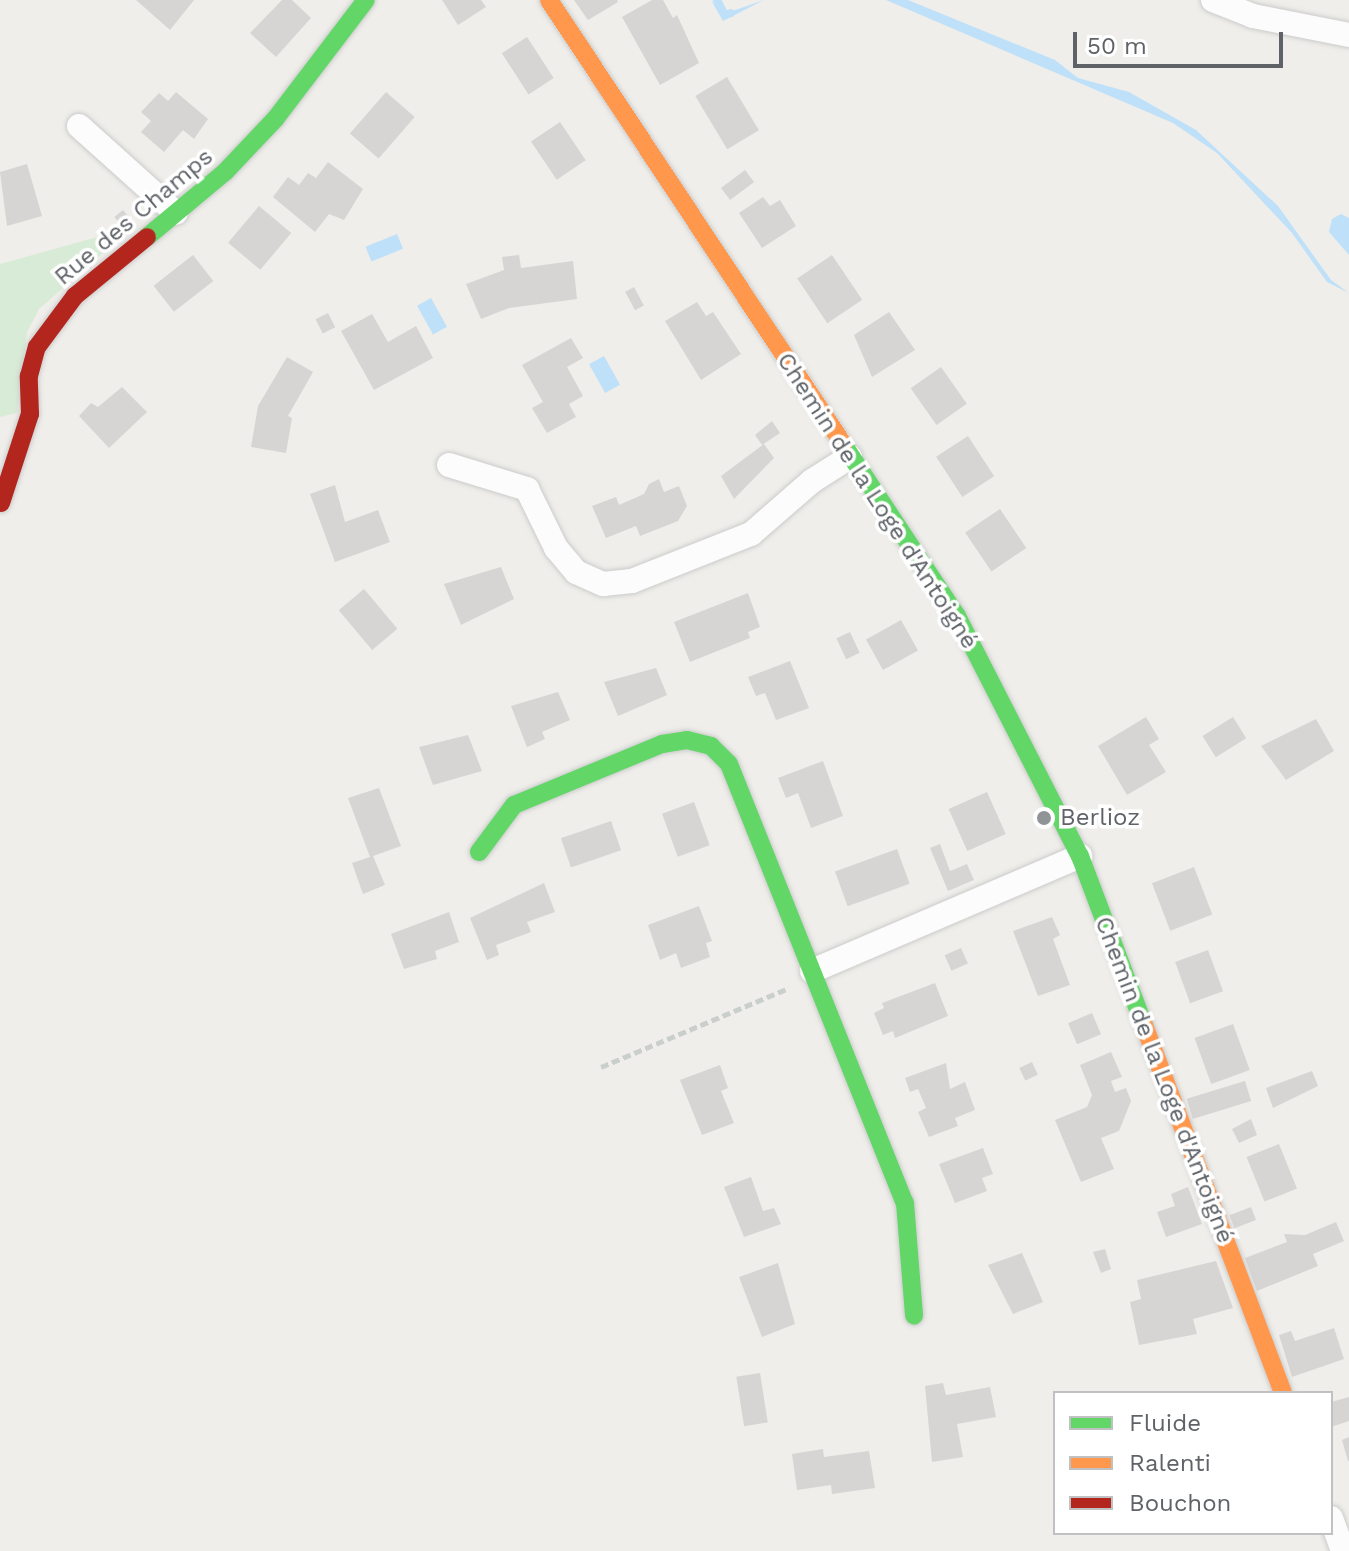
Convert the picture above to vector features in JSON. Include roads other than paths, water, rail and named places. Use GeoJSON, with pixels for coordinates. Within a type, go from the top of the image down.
{"type":"FeatureCollection","features":[{"type":"Feature","properties":{"kind":"street","name":"Rue des Champs"},"geometry":{"type":"LineString","coordinates":[[1,503],[30,414],[29,376],[37,347],[53,320],[75,296],[225,172],[276,118],[366,0]]}},
{"type":"Feature","properties":{"kind":"street","name":"Chemin de la Loge d'Antoigné"},"geometry":{"type":"LineString","coordinates":[[549,0],[957,616],[1080,856],[1282,1391]]}},
{"type":"Feature","properties":{"kind":"street"},"geometry":{"type":"LineString","coordinates":[[1213,0],[1253,16],[1349,35]]}},
{"type":"Feature","properties":{"kind":"street"},"geometry":{"type":"LineString","coordinates":[[79,126],[176,213]]}},
{"type":"Feature","properties":{"kind":"street"},"geometry":{"type":"LineString","coordinates":[[449,465],[527,489],[556,548],[576,572],[603,584],[632,581],[751,534],[805,486],[850,457]]}},
{"type":"Feature","properties":{"kind":"street"},"geometry":{"type":"LineString","coordinates":[[479,852],[514,805],[662,744],[687,740],[711,746],[729,764],[905,1203],[914,1316]]}},
{"type":"Feature","properties":{"kind":"street"},"geometry":{"type":"LineString","coordinates":[[812,971],[1080,856]]}},
{"type":"Feature","properties":{"kind":"street"},"geometry":{"type":"LineString","coordinates":[[1333,1524],[1343,1551]]}},
{"type":"Feature","properties":{"kind":"water"},"geometry":{"type":"Polygon","coordinates":[[[711,0],[724,14],[764,0],[723,21],[711,0]]]}},
{"type":"Feature","properties":{"kind":"water"},"geometry":{"type":"Polygon","coordinates":[[[886,0],[908,0],[1055,60],[1078,78],[1129,92],[1196,130],[1278,206],[1331,280],[1349,293],[1327,282],[1292,233],[1217,153],[1173,123],[886,0]]]}},
{"type":"Feature","properties":{"kind":"water"},"geometry":{"type":"Polygon","coordinates":[[[1341,214],[1349,218],[1349,255],[1329,232],[1332,219],[1341,214]]]}},
{"type":"Feature","properties":{"kind":"water"},"geometry":{"type":"Polygon","coordinates":[[[397,234],[403,249],[371,262],[365,247],[397,234]]]}},
{"type":"Feature","properties":{"kind":"water"},"geometry":{"type":"Polygon","coordinates":[[[431,298],[447,327],[433,335],[417,306],[431,298]]]}},
{"type":"Feature","properties":{"kind":"water"},"geometry":{"type":"Polygon","coordinates":[[[604,356],[620,385],[605,393],[589,364],[604,356]]]}},
{"type":"Feature","properties":{"kind":"waterway"},"geometry":{"type":"LineString","coordinates":[[717,0],[725,15],[731,13]]}},
{"type":"Feature","properties":{"kind":"place","name":"Berlioz"},"geometry":{"type":"Point","coordinates":[1044,818]}}]}
